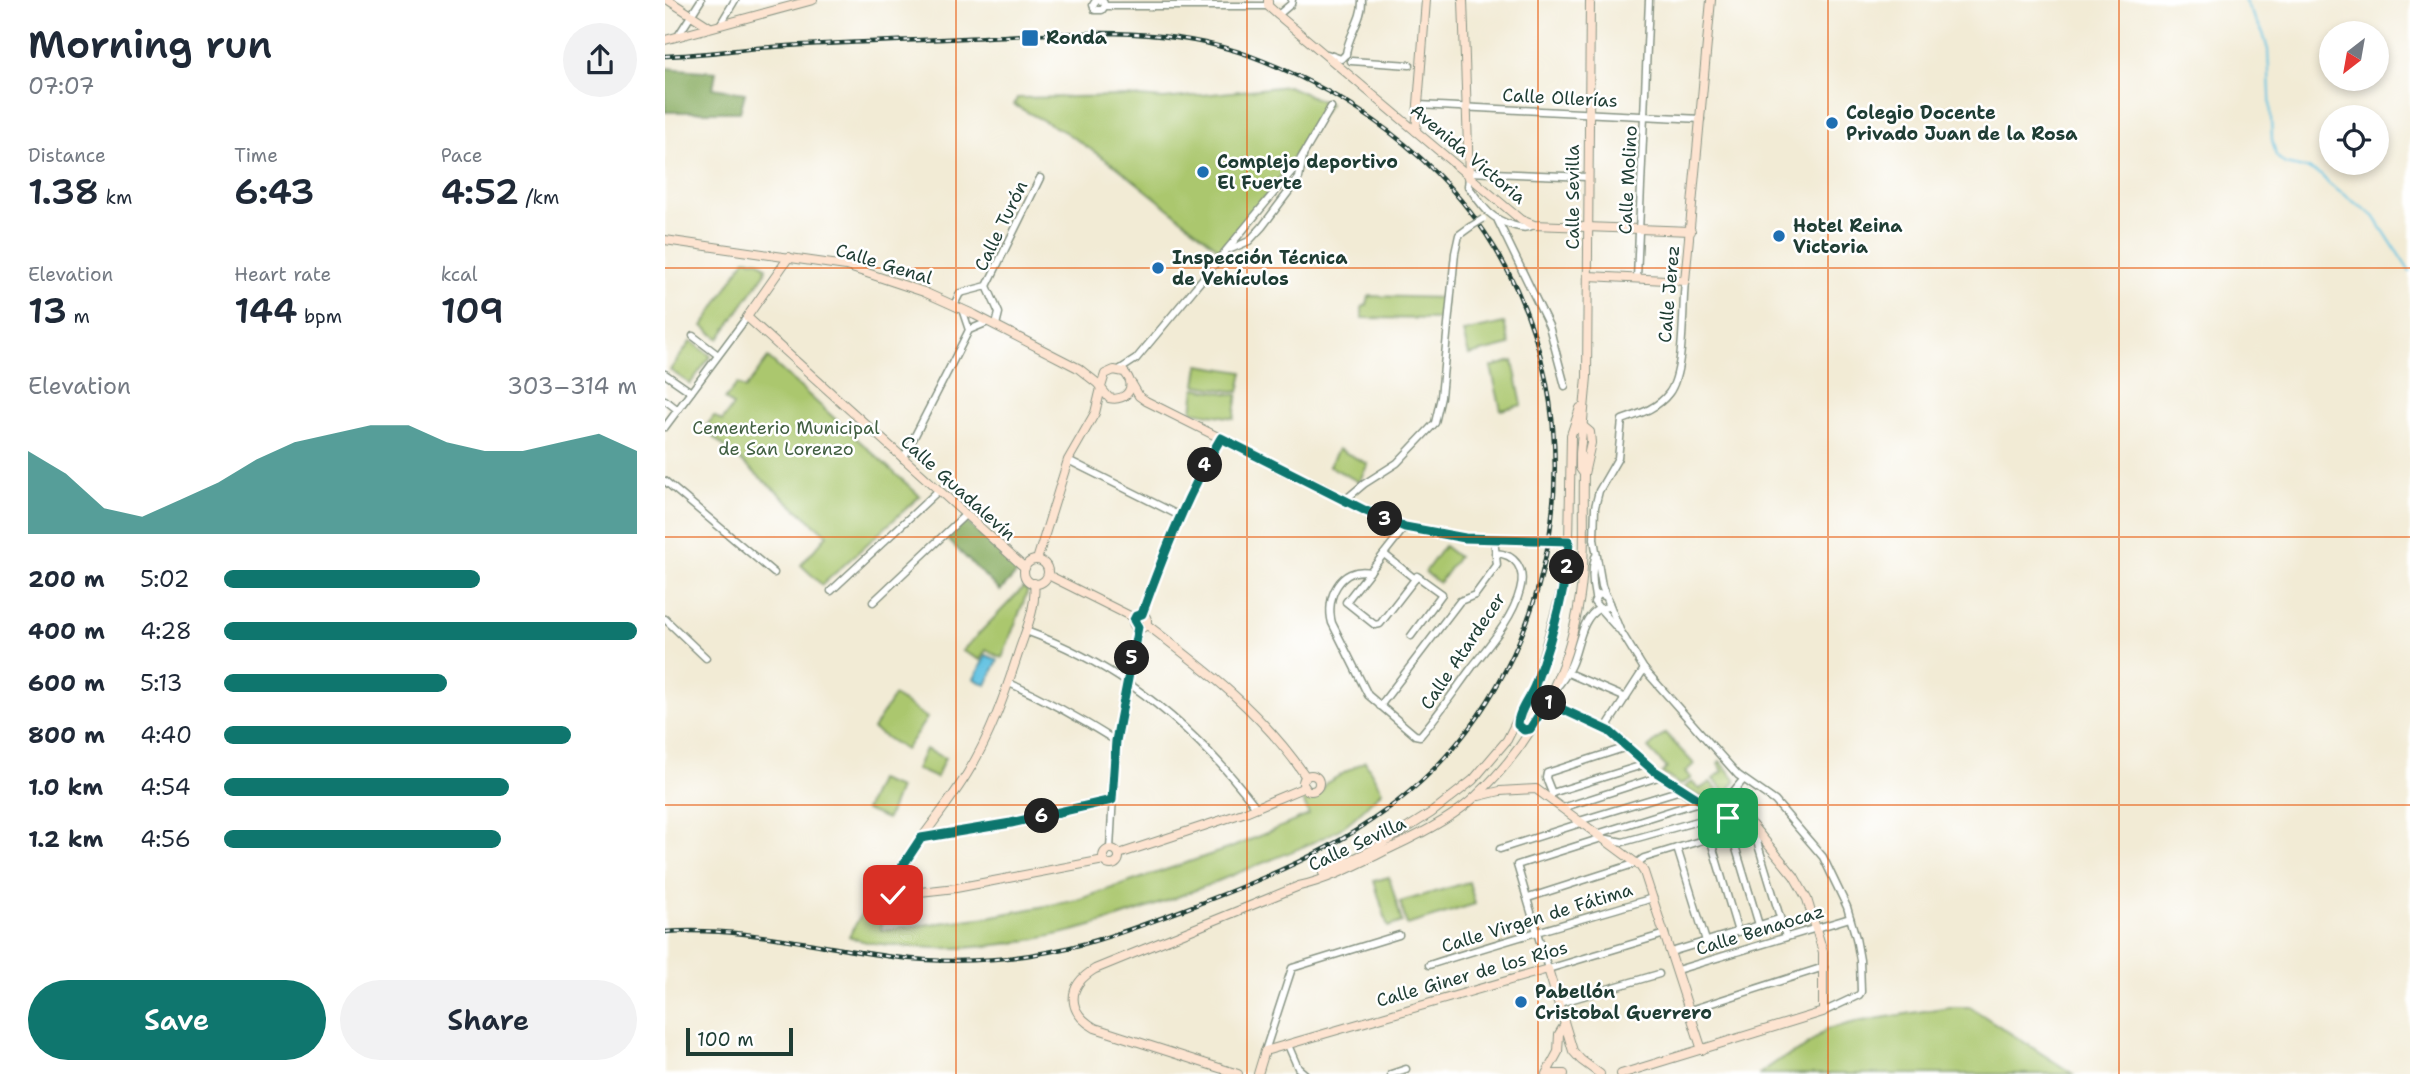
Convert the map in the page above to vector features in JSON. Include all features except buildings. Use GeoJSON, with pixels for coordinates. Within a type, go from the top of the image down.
{"type":"FeatureCollection","features":[{"type":"Feature","properties":{"kind":"main road"},"geometry":{"type":"LineString","coordinates":[[669,0],[710,27]]}},
{"type":"Feature","properties":{"kind":"main road"},"geometry":{"type":"LineString","coordinates":[[665,40],[813,0]]}},
{"type":"Feature","properties":{"kind":"main road"},"geometry":{"type":"LineString","coordinates":[[1416,131],[1426,0]]}},
{"type":"Feature","properties":{"kind":"main road"},"geometry":{"type":"LineString","coordinates":[[1463,0],[1469,175]]}},
{"type":"Feature","properties":{"kind":"main road","name":"Calle Sevilla"},"geometry":{"type":"LineString","coordinates":[[1299,886],[1313,883],[1412,838],[1476,797],[1522,746],[1547,702],[1567,655],[1580,597],[1584,474],[1591,438],[1587,428],[1581,427],[1585,395],[1589,276],[1587,177],[1590,0]]}},
{"type":"Feature","properties":{"kind":"main road","name":"Calle Jerez"},"geometry":{"type":"LineString","coordinates":[[1685,281],[1711,0]]}},
{"type":"Feature","properties":{"kind":"main road","name":"Avenida Victoria"},"geometry":{"type":"LineString","coordinates":[[1268,3],[1278,15],[1469,175],[1517,223],[1691,231]]}},
{"type":"Feature","properties":{"kind":"main road","name":"Calle Genal"},"geometry":{"type":"LineString","coordinates":[[665,240],[849,267],[924,292],[992,323],[1078,368],[1099,374],[1114,371]]}},
{"type":"Feature","properties":{"kind":"main road"},"geometry":{"type":"LineString","coordinates":[[747,317],[789,257]]}},
{"type":"Feature","properties":{"kind":"main road"},"geometry":{"type":"LineString","coordinates":[[1589,276],[1685,281]]}},
{"type":"Feature","properties":{"kind":"main road","name":"Calle Guadalevín"},"geometry":{"type":"LineString","coordinates":[[747,317],[1025,568]]}},
{"type":"Feature","properties":{"kind":"main road","name":"Calle Genal"},"geometry":{"type":"LineString","coordinates":[[1078,368],[1101,387]]}},
{"type":"Feature","properties":{"kind":"main road"},"geometry":{"type":"LineString","coordinates":[[1037,560],[1069,460],[1095,413],[1101,380],[1114,371],[1129,380],[1139,396],[1146,401],[1405,527],[1465,538],[1569,541]]}},
{"type":"Feature","properties":{"kind":"main road"},"geometry":{"type":"LineString","coordinates":[[1095,413],[1129,393],[1129,380]]}},
{"type":"Feature","properties":{"kind":"main road"},"geometry":{"type":"LineString","coordinates":[[1101,387],[1109,398],[1146,401]]}},
{"type":"Feature","properties":{"kind":"main road","name":"Calle Sevilla"},"geometry":{"type":"LineString","coordinates":[[1299,886],[1374,849],[1431,813],[1473,780],[1508,738],[1534,687],[1566,575],[1571,432],[1585,395]]}},
{"type":"Feature","properties":{"kind":"main road"},"geometry":{"type":"LineString","coordinates":[[1571,441],[1574,431],[1581,427]]}},
{"type":"Feature","properties":{"kind":"main road"},"geometry":{"type":"LineString","coordinates":[[1037,560],[1047,567],[1048,575],[1041,583],[1030,582],[1025,575],[1025,568],[1031,561],[1037,560]]}},
{"type":"Feature","properties":{"kind":"main road"},"geometry":{"type":"LineString","coordinates":[[1048,575],[1147,619],[1142,626],[1197,662],[1237,696],[1261,720],[1306,777]]}},
{"type":"Feature","properties":{"kind":"main road"},"geometry":{"type":"LineString","coordinates":[[1034,583],[1035,597],[1026,631],[1009,683],[979,754],[921,838],[890,891],[956,888],[1104,860]]}},
{"type":"Feature","properties":{"kind":"main road"},"geometry":{"type":"LineString","coordinates":[[1547,702],[1609,731],[1681,790],[1752,825],[1794,876],[1807,899],[1817,927],[1824,967],[1823,1012],[1621,1074]]}},
{"type":"Feature","properties":{"kind":"main road"},"geometry":{"type":"LineString","coordinates":[[1519,718],[1518,725],[1524,730],[1533,726]]}},
{"type":"Feature","properties":{"kind":"main road"},"geometry":{"type":"LineString","coordinates":[[1508,738],[1516,735],[1522,740],[1522,746]]}},
{"type":"Feature","properties":{"kind":"main road"},"geometry":{"type":"LineString","coordinates":[[1485,768],[1482,782],[1492,790],[1536,789],[1551,796],[1562,808],[1637,863],[1644,872],[1702,1049]]}},
{"type":"Feature","properties":{"kind":"main road"},"geometry":{"type":"LineString","coordinates":[[1306,777],[1316,777],[1318,785],[1311,790],[1305,787],[1303,781],[1306,777]]}},
{"type":"Feature","properties":{"kind":"main road"},"geometry":{"type":"LineString","coordinates":[[1119,854],[1118,862],[1113,865],[1104,860],[1104,853],[1110,849],[1119,854],[1256,807],[1305,787]]}},
{"type":"Feature","properties":{"kind":"main road"},"geometry":{"type":"LineString","coordinates":[[1476,797],[1500,791]]}},
{"type":"Feature","properties":{"kind":"main road"},"geometry":{"type":"LineString","coordinates":[[1238,1074],[1095,1028],[1080,1018],[1074,1008],[1076,990],[1082,979],[1095,969],[1299,886]]}},
{"type":"Feature","properties":{"kind":"main road"},"geometry":{"type":"LineString","coordinates":[[1548,969],[1564,1026],[1576,1055],[1600,1074]]}},
{"type":"Feature","properties":{"kind":"main road","name":"Calle Giner de los Ríos"},"geometry":{"type":"LineString","coordinates":[[1265,1051],[1548,969]]}},
{"type":"Feature","properties":{"kind":"main road"},"geometry":{"type":"LineString","coordinates":[[1564,1026],[1560,1031],[1558,1052],[1549,1074],[1564,1074]]}},
{"type":"Feature","properties":{"kind":"main road"},"geometry":{"type":"LineString","coordinates":[[1258,1074],[1265,1051]]}},
{"type":"Feature","properties":{"kind":"street"},"geometry":{"type":"LineString","coordinates":[[678,36],[702,0]]}},
{"type":"Feature","properties":{"kind":"street"},"geometry":{"type":"LineString","coordinates":[[720,25],[736,0]]}},
{"type":"Feature","properties":{"kind":"street"},"geometry":{"type":"LineString","coordinates":[[1278,15],[1292,0]]}},
{"type":"Feature","properties":{"kind":"street"},"geometry":{"type":"LineString","coordinates":[[1323,51],[1341,59],[1346,54],[1354,26],[1363,10],[1362,0]]}},
{"type":"Feature","properties":{"kind":"street","name":"Calle Molino"},"geometry":{"type":"LineString","coordinates":[[1637,278],[1649,0]]}},
{"type":"Feature","properties":{"kind":"street"},"geometry":{"type":"LineString","coordinates":[[1105,6],[1268,3]]}},
{"type":"Feature","properties":{"kind":"street"},"geometry":{"type":"LineString","coordinates":[[1346,54],[1354,66],[1353,77]]}},
{"type":"Feature","properties":{"kind":"street"},"geometry":{"type":"LineString","coordinates":[[1351,61],[1411,65]]}},
{"type":"Feature","properties":{"kind":"street","name":"Calle Ollerías"},"geometry":{"type":"LineString","coordinates":[[1418,104],[1701,119]]}},
{"type":"Feature","properties":{"kind":"street"},"geometry":{"type":"LineString","coordinates":[[1114,371],[1136,359],[1221,258],[1297,165],[1332,107]]}},
{"type":"Feature","properties":{"kind":"street"},"geometry":{"type":"LineString","coordinates":[[1221,258],[1234,247],[1249,241],[1262,227],[1299,178],[1304,151]]}},
{"type":"Feature","properties":{"kind":"street"},"geometry":{"type":"LineString","coordinates":[[1517,223],[1486,217],[1468,186],[1469,175],[1587,177]]}},
{"type":"Feature","properties":{"kind":"street","name":"Calle Turón"},"geometry":{"type":"LineString","coordinates":[[958,307],[960,293],[987,286],[1040,178]]}},
{"type":"Feature","properties":{"kind":"street"},"geometry":{"type":"LineString","coordinates":[[1345,500],[1397,463],[1435,423],[1441,397],[1459,235],[1486,217]]}},
{"type":"Feature","properties":{"kind":"street"},"geometry":{"type":"LineString","coordinates":[[1498,221],[1549,326],[1565,386]]}},
{"type":"Feature","properties":{"kind":"street","name":"Calle Jerez"},"geometry":{"type":"LineString","coordinates":[[1595,597],[1592,574],[1598,491],[1618,458],[1622,420],[1658,404],[1669,393],[1677,377],[1685,281]]}},
{"type":"Feature","properties":{"kind":"street","name":"Calle Turón"},"geometry":{"type":"LineString","coordinates":[[987,286],[999,313],[992,323]]}},
{"type":"Feature","properties":{"kind":"street"},"geometry":{"type":"LineString","coordinates":[[958,307],[969,330]]}},
{"type":"Feature","properties":{"kind":"street"},"geometry":{"type":"LineString","coordinates":[[665,427],[747,317]]}},
{"type":"Feature","properties":{"kind":"street"},"geometry":{"type":"LineString","coordinates":[[903,459],[969,330],[992,323]]}},
{"type":"Feature","properties":{"kind":"street"},"geometry":{"type":"LineString","coordinates":[[693,336],[718,355]]}},
{"type":"Feature","properties":{"kind":"street"},"geometry":{"type":"LineString","coordinates":[[1129,380],[1136,359]]}},
{"type":"Feature","properties":{"kind":"street"},"geometry":{"type":"LineString","coordinates":[[665,374],[691,392]]}},
{"type":"Feature","properties":{"kind":"street"},"geometry":{"type":"LineString","coordinates":[[665,401],[678,410]]}},
{"type":"Feature","properties":{"kind":"street"},"geometry":{"type":"LineString","coordinates":[[1138,616],[1180,516],[1221,438]]}},
{"type":"Feature","properties":{"kind":"street"},"geometry":{"type":"LineString","coordinates":[[1069,460],[1180,516]]}},
{"type":"Feature","properties":{"kind":"street"},"geometry":{"type":"LineString","coordinates":[[665,481],[774,573]]}},
{"type":"Feature","properties":{"kind":"street"},"geometry":{"type":"LineString","coordinates":[[831,591],[938,491]]}},
{"type":"Feature","properties":{"kind":"street"},"geometry":{"type":"LineString","coordinates":[[873,601],[965,515]]}},
{"type":"Feature","properties":{"kind":"street"},"geometry":{"type":"LineString","coordinates":[[1405,527],[1346,602],[1378,625],[1417,576],[1442,594],[1411,636]]}},
{"type":"Feature","properties":{"kind":"street"},"geometry":{"type":"LineString","coordinates":[[1370,572],[1361,570],[1343,580],[1331,595],[1329,613],[1368,695],[1380,706],[1460,601],[1475,594],[1497,565],[1494,539]]}},
{"type":"Feature","properties":{"kind":"street","name":"Calle Atardecer"},"geometry":{"type":"LineString","coordinates":[[1380,706],[1415,736],[1420,736],[1486,649],[1515,604],[1521,588],[1522,572],[1517,562],[1505,553],[1495,553]]}},
{"type":"Feature","properties":{"kind":"street"},"geometry":{"type":"LineString","coordinates":[[1384,554],[1415,579]]}},
{"type":"Feature","properties":{"kind":"street","name":"Calle Jerez"},"geometry":{"type":"LineString","coordinates":[[1595,555],[1620,630]]}},
{"type":"Feature","properties":{"kind":"street"},"geometry":{"type":"LineString","coordinates":[[1551,693],[1568,673],[1593,611],[1599,609],[1607,607],[1608,600],[1601,594],[1595,597],[1595,605],[1599,609],[1620,630],[1644,669],[1743,780],[1775,802],[1823,857],[1838,884],[1860,960],[1861,992],[1823,1012]]}},
{"type":"Feature","properties":{"kind":"street"},"geometry":{"type":"LineString","coordinates":[[1588,619],[1595,615],[1607,617]]}},
{"type":"Feature","properties":{"kind":"street"},"geometry":{"type":"LineString","coordinates":[[665,619],[706,658]]}},
{"type":"Feature","properties":{"kind":"street"},"geometry":{"type":"LineString","coordinates":[[1110,849],[1116,741],[1126,682],[1142,626]]}},
{"type":"Feature","properties":{"kind":"street"},"geometry":{"type":"LineString","coordinates":[[1026,631],[1078,653],[1168,712],[1196,738],[1256,807]]}},
{"type":"Feature","properties":{"kind":"street"},"geometry":{"type":"LineString","coordinates":[[1609,731],[1609,723],[1644,669]]}},
{"type":"Feature","properties":{"kind":"street"},"geometry":{"type":"LineString","coordinates":[[1568,673],[1626,698]]}},
{"type":"Feature","properties":{"kind":"street"},"geometry":{"type":"LineString","coordinates":[[1009,683],[1063,708],[1116,741]]}},
{"type":"Feature","properties":{"kind":"street"},"geometry":{"type":"LineString","coordinates":[[1627,747],[1547,773],[1551,796],[1646,764]]}},
{"type":"Feature","properties":{"kind":"street"},"geometry":{"type":"LineString","coordinates":[[1562,808],[1661,776]]}},
{"type":"Feature","properties":{"kind":"street"},"geometry":{"type":"LineString","coordinates":[[1599,836],[1623,842],[1698,821],[1718,810],[1743,780]]}},
{"type":"Feature","properties":{"kind":"street"},"geometry":{"type":"LineString","coordinates":[[1500,849],[1681,790]]}},
{"type":"Feature","properties":{"kind":"street"},"geometry":{"type":"LineString","coordinates":[[921,838],[1011,823],[1112,800]]}},
{"type":"Feature","properties":{"kind":"street"},"geometry":{"type":"LineString","coordinates":[[1548,969],[1517,865],[1623,825],[1702,802]]}},
{"type":"Feature","properties":{"kind":"street"},"geometry":{"type":"LineString","coordinates":[[1718,810],[1730,822],[1759,925]]}},
{"type":"Feature","properties":{"kind":"street"},"geometry":{"type":"LineString","coordinates":[[1528,898],[1752,825],[1786,937]]}},
{"type":"Feature","properties":{"kind":"street"},"geometry":{"type":"LineString","coordinates":[[1710,838],[1738,932]]}},
{"type":"Feature","properties":{"kind":"street"},"geometry":{"type":"LineString","coordinates":[[1677,848],[1706,942]]}},
{"type":"Feature","properties":{"kind":"street","name":"Calle Virgen de Fátima"},"geometry":{"type":"LineString","coordinates":[[1429,965],[1653,898]]}},
{"type":"Feature","properties":{"kind":"street","name":"Calle Benaocaz"},"geometry":{"type":"LineString","coordinates":[[1677,970],[1850,918]]}},
{"type":"Feature","properties":{"kind":"street"},"geometry":{"type":"LineString","coordinates":[[1671,952],[1779,919]]}},
{"type":"Feature","properties":{"kind":"street","name":"Calle Giner de los Ríos"},"geometry":{"type":"LineString","coordinates":[[1548,969],[1665,934]]}},
{"type":"Feature","properties":{"kind":"street"},"geometry":{"type":"LineString","coordinates":[[1265,1051],[1292,968],[1399,935]]}},
{"type":"Feature","properties":{"kind":"street"},"geometry":{"type":"LineString","coordinates":[[1690,1010],[1824,967]]}},
{"type":"Feature","properties":{"kind":"street"},"geometry":{"type":"LineString","coordinates":[[1559,1003],[1659,974]]}},
{"type":"Feature","properties":{"kind":"street"},"geometry":{"type":"LineString","coordinates":[[1288,1045],[1298,1068],[1305,1074]]}},
{"type":"Feature","properties":{"kind":"street"},"geometry":{"type":"LineString","coordinates":[[1391,1074],[1406,1069]]}},
{"type":"Feature","properties":{"kind":"green space"},"geometry":{"type":"Polygon","coordinates":[[[665,68],[716,72],[713,88],[745,93],[740,112],[665,112],[665,68]]]}},
{"type":"Feature","properties":{"kind":"green space","name":"Complejo deportivo El Fuerte"},"geometry":{"type":"Polygon","coordinates":[[[1288,86],[1329,104],[1273,187],[1222,251],[1117,167],[1065,132],[1014,105],[1017,98],[1125,96],[1164,99],[1288,86]]]}},
{"type":"Feature","properties":{"kind":"green space"},"geometry":{"type":"Polygon","coordinates":[[[745,259],[760,261],[766,267],[765,273],[719,339],[703,326],[745,259]]]}},
{"type":"Feature","properties":{"kind":"green space"},"geometry":{"type":"Polygon","coordinates":[[[1369,296],[1445,298],[1443,319],[1362,318],[1362,307],[1367,305],[1369,296]]]}},
{"type":"Feature","properties":{"kind":"green space"},"geometry":{"type":"Polygon","coordinates":[[[1504,323],[1510,345],[1469,355],[1463,332],[1504,323]]]}},
{"type":"Feature","properties":{"kind":"green space"},"geometry":{"type":"Polygon","coordinates":[[[691,341],[711,356],[690,384],[670,370],[691,341]]]}},
{"type":"Feature","properties":{"kind":"green space","name":"Cementerio Municipal de San Lorenzo"},"geometry":{"type":"Polygon","coordinates":[[[768,358],[920,496],[822,585],[801,565],[827,535],[704,429],[714,416],[722,421],[733,406],[725,399],[737,384],[745,389],[768,358]]]}},
{"type":"Feature","properties":{"kind":"green space"},"geometry":{"type":"Polygon","coordinates":[[[1513,361],[1522,405],[1501,410],[1491,367],[1513,361]]]}},
{"type":"Feature","properties":{"kind":"green space"},"geometry":{"type":"Polygon","coordinates":[[[1199,365],[1243,372],[1239,392],[1196,385],[1199,365]]]}},
{"type":"Feature","properties":{"kind":"green space"},"geometry":{"type":"Polygon","coordinates":[[[1195,388],[1238,395],[1234,418],[1192,411],[1195,388]]]}},
{"type":"Feature","properties":{"kind":"green space"},"geometry":{"type":"Polygon","coordinates":[[[1338,449],[1368,464],[1359,482],[1329,466],[1338,449]]]}},
{"type":"Feature","properties":{"kind":"green space"},"geometry":{"type":"Polygon","coordinates":[[[965,520],[1018,572],[1000,591],[946,538],[965,520]]]}},
{"type":"Feature","properties":{"kind":"green space"},"geometry":{"type":"Polygon","coordinates":[[[1444,546],[1458,557],[1439,583],[1425,572],[1444,546]]]}},
{"type":"Feature","properties":{"kind":"green space"},"geometry":{"type":"Polygon","coordinates":[[[1023,588],[1028,590],[1002,658],[986,650],[980,660],[962,651],[1023,588]]]}},
{"type":"Feature","properties":{"kind":"green space"},"geometry":{"type":"Polygon","coordinates":[[[894,696],[927,718],[905,750],[873,729],[894,696]]]}},
{"type":"Feature","properties":{"kind":"green space"},"geometry":{"type":"Polygon","coordinates":[[[1665,733],[1694,764],[1685,772],[1691,778],[1680,785],[1662,773],[1667,768],[1648,748],[1665,733]]]}},
{"type":"Feature","properties":{"kind":"green space"},"geometry":{"type":"Polygon","coordinates":[[[925,749],[945,758],[936,778],[916,769],[925,749]]]}},
{"type":"Feature","properties":{"kind":"green space"},"geometry":{"type":"Polygon","coordinates":[[[1365,761],[1382,791],[1344,826],[1300,848],[1152,907],[1067,932],[980,947],[890,945],[849,936],[870,899],[874,906],[884,910],[881,930],[988,917],[1077,900],[1233,847],[1309,815],[1301,795],[1319,794],[1325,784],[1365,761]]]}},
{"type":"Feature","properties":{"kind":"green space"},"geometry":{"type":"Polygon","coordinates":[[[1720,761],[1736,780],[1726,793],[1713,779],[1723,771],[1718,764],[1720,761]]]}},
{"type":"Feature","properties":{"kind":"green space"},"geometry":{"type":"Polygon","coordinates":[[[878,780],[899,788],[887,819],[865,810],[878,780]]]}},
{"type":"Feature","properties":{"kind":"green space"},"geometry":{"type":"Polygon","coordinates":[[[1692,782],[1700,789],[1710,782],[1724,797],[1717,804],[1713,804],[1684,787],[1692,782]]]}},
{"type":"Feature","properties":{"kind":"green space"},"geometry":{"type":"Polygon","coordinates":[[[1389,877],[1402,922],[1388,927],[1374,881],[1389,877]]]}},
{"type":"Feature","properties":{"kind":"green space"},"geometry":{"type":"Polygon","coordinates":[[[1469,882],[1475,904],[1407,925],[1400,902],[1469,882]]]}},
{"type":"Feature","properties":{"kind":"green space"},"geometry":{"type":"Polygon","coordinates":[[[1949,1007],[1970,1007],[2073,1074],[1759,1074],[1779,1060],[1804,1048],[1827,1029],[1949,1007]]]}},
{"type":"Feature","properties":{"kind":"water"},"geometry":{"type":"Polygon","coordinates":[[[986,655],[998,660],[986,685],[974,679],[986,655]]]}},
{"type":"Feature","properties":{"kind":"waterway"},"geometry":{"type":"LineString","coordinates":[[2244,0],[2263,33],[2268,50],[2272,140],[2276,156],[2285,164],[2321,175],[2330,185],[2374,216],[2410,272]]}},
{"type":"Feature","properties":{"kind":"railway"},"geometry":{"type":"LineString","coordinates":[[665,56],[814,44],[1118,33],[1216,45],[1285,70],[1356,108],[1389,132],[1420,157],[1474,216],[1496,250],[1527,314],[1546,381],[1554,451],[1551,520],[1538,589],[1513,654],[1478,715],[1433,770],[1382,813],[1327,848],[1237,889],[1132,929],[1063,949],[1015,957],[942,961],[893,957],[751,935],[665,932]]}},
{"type":"Feature","properties":{"kind":"place","name":"Ronda"},"geometry":{"type":"Point","coordinates":[1030,38]}},
{"type":"Feature","properties":{"kind":"place","name":"Colegio Docente Privado Juan de la Rosa"},"geometry":{"type":"Point","coordinates":[1832,123]}},
{"type":"Feature","properties":{"kind":"place","name":"Complejo deportivo El Fuerte"},"geometry":{"type":"Point","coordinates":[1203,172]}},
{"type":"Feature","properties":{"kind":"place","name":"Hotel Reina Victoria"},"geometry":{"type":"Point","coordinates":[1779,236]}},
{"type":"Feature","properties":{"kind":"place","name":"Inspección Técnica de Vehículos"},"geometry":{"type":"Point","coordinates":[1158,268]}},
{"type":"Feature","properties":{"kind":"place","name":"Pabellón Cristobal Guerrero"},"geometry":{"type":"Point","coordinates":[1521,1002]}},
{"type":"Feature","properties":{"kind":"route"},"geometry":{"type":"LineString","coordinates":[[893,895],[888,888],[921,838],[1011,823],[1112,800],[1116,741],[1138,627],[1134,620],[1142,614],[1176,524],[1221,438],[1366,511],[1418,531],[1465,538],[1569,541],[1566,575],[1548,642],[1534,687],[1518,725],[1524,730],[1530,729],[1547,702],[1609,731],[1653,770],[1728,818]]}}]}
